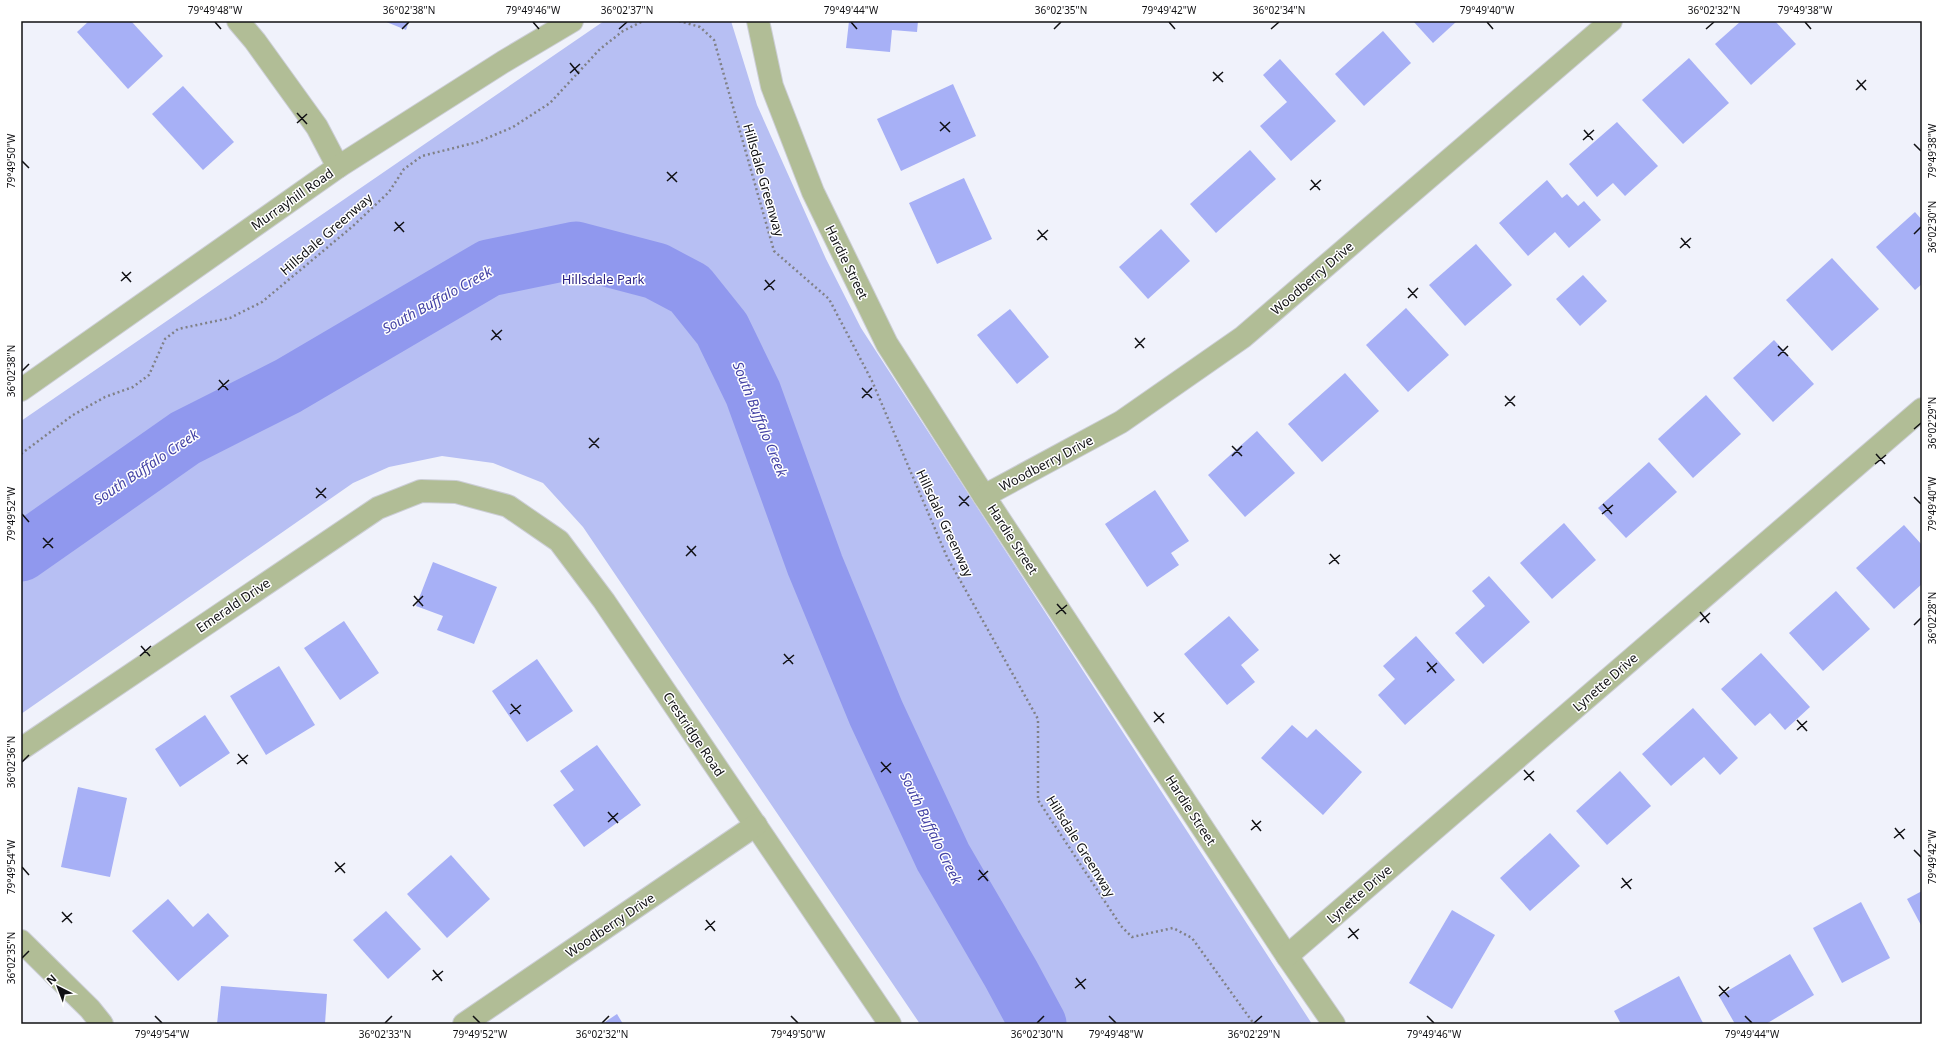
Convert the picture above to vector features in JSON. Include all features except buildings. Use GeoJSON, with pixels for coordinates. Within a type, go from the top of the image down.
{"type":"FeatureCollection","features":[{"type":"Feature","properties":{"kind":"street"},"geometry":{"type":"LineString","coordinates":[[238,21],[317,127],[338,167]]}},
{"type":"Feature","properties":{"kind":"street","name":"Murrayhill Road"},"geometry":{"type":"LineString","coordinates":[[21,390],[338,167],[503,62],[572,21]]}},
{"type":"Feature","properties":{"kind":"street","name":"Hardie Street"},"geometry":{"type":"LineString","coordinates":[[758,21],[772,86],[813,192],[887,344],[984,496],[1287,956],[1334,1024]]}},
{"type":"Feature","properties":{"kind":"street","name":"Woodberry Drive"},"geometry":{"type":"LineString","coordinates":[[984,496],[1121,422],[1243,338],[1611,21]]}},
{"type":"Feature","properties":{"kind":"street","name":"Lynette Drive"},"geometry":{"type":"LineString","coordinates":[[1287,956],[1922,409]]}},
{"type":"Feature","properties":{"kind":"street","name":"Emerald Drive"},"geometry":{"type":"LineString","coordinates":[[21,748],[378,508],[421,491],[456,492]]}},
{"type":"Feature","properties":{"kind":"street","name":"Crestridge Road"},"geometry":{"type":"LineString","coordinates":[[456,492],[508,506],[559,541],[604,601],[890,1024]]}},
{"type":"Feature","properties":{"kind":"street","name":"Woodberry Drive"},"geometry":{"type":"LineString","coordinates":[[464,1024],[756,825]]}},
{"type":"Feature","properties":{"kind":"street"},"geometry":{"type":"LineString","coordinates":[[21,941],[90,1009],[102,1024]]}},
{"type":"Feature","properties":{"kind":"path","name":"Hillsdale Greenway"},"geometry":{"type":"LineString","coordinates":[[21,454],[73,414],[105,397],[133,387],[149,375],[165,339],[178,328],[230,318],[262,302],[353,226],[389,192],[404,169],[422,156],[478,142],[513,127],[550,103],[600,49],[623,31],[643,21]]}},
{"type":"Feature","properties":{"kind":"path","name":"Hillsdale Greenway"},"geometry":{"type":"LineString","coordinates":[[679,21],[700,27],[714,40],[774,251],[829,299],[872,381],[947,557],[1038,719],[1038,800],[1120,926],[1132,937],[1172,928],[1192,938],[1254,1024]]}},
{"type":"Feature","properties":{"kind":"green space","name":"Hillsdale Park"},"geometry":{"type":"Polygon","coordinates":[[[604,21],[731,21],[757,105],[826,259],[861,328],[1312,1024],[920,1024],[583,527],[543,483],[493,463],[442,456],[389,467],[353,483],[21,714],[21,421],[604,21]]]}},
{"type":"Feature","properties":{"kind":"waterway","name":"South Buffalo Creek"},"geometry":{"type":"LineString","coordinates":[[21,553],[185,438],[288,386],[489,268],[576,250],[656,271],[690,289],[722,329],[753,393],[815,565],[876,713],[943,857],[1011,974],[1038,1024]]}}]}
